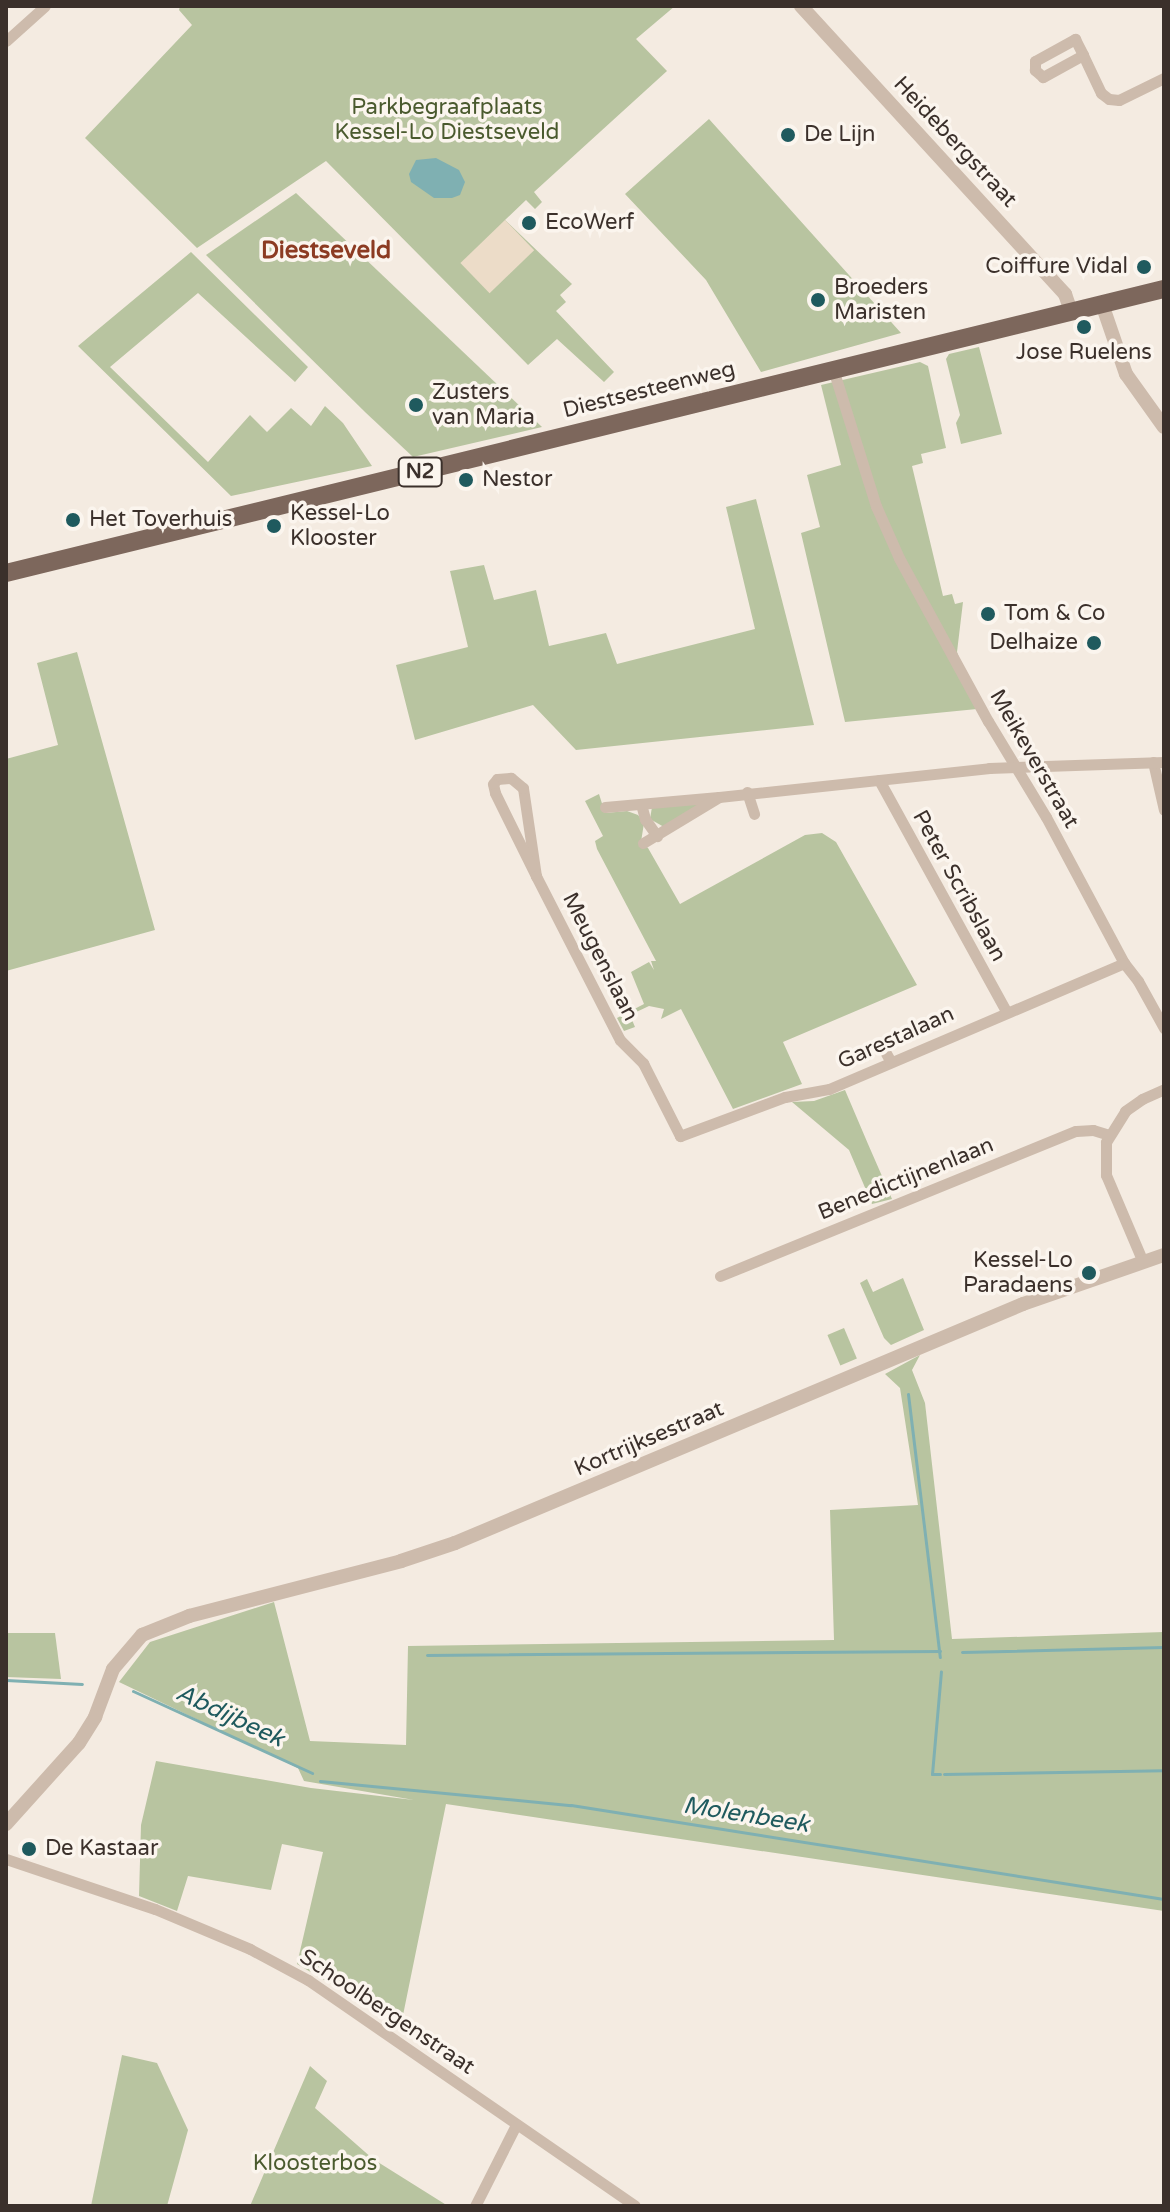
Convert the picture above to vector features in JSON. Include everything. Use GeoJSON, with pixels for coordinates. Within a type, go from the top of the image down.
{"type":"FeatureCollection","features":[{"type":"Feature","properties":{"kind":"main road","name":"Diestsesteenweg"},"geometry":{"type":"LineString","coordinates":[[6,573],[1164,289]]}},
{"type":"Feature","properties":{"kind":"street"},"geometry":{"type":"LineString","coordinates":[[6,41],[45,6]]}},
{"type":"Feature","properties":{"kind":"street","name":"Heidebergstraat"},"geometry":{"type":"LineString","coordinates":[[801,6],[1065,294],[1071,311]]}},
{"type":"Feature","properties":{"kind":"street"},"geometry":{"type":"LineString","coordinates":[[1083,55],[1101,93],[1109,99],[1119,100],[1164,78]]}},
{"type":"Feature","properties":{"kind":"street"},"geometry":{"type":"LineString","coordinates":[[1102,304],[1126,374],[1164,427]]}},
{"type":"Feature","properties":{"kind":"street","name":"Meikeverstraat"},"geometry":{"type":"LineString","coordinates":[[833,369],[876,506],[899,558],[1014,766],[1046,817],[1124,963],[1138,981],[1164,1028]]}},
{"type":"Feature","properties":{"kind":"street"},"geometry":{"type":"LineString","coordinates":[[605,807],[1014,766],[1158,762],[1164,810]]}},
{"type":"Feature","properties":{"kind":"street","name":"Meugenslaan"},"geometry":{"type":"LineString","coordinates":[[536,876],[523,788],[508,777],[493,784],[505,813],[536,876],[620,1040],[643,1063],[680,1136]]}},
{"type":"Feature","properties":{"kind":"street","name":"Peter Scribslaan"},"geometry":{"type":"LineString","coordinates":[[879,780],[1006,1011]]}},
{"type":"Feature","properties":{"kind":"street"},"geometry":{"type":"LineString","coordinates":[[747,792],[754,814]]}},
{"type":"Feature","properties":{"kind":"street"},"geometry":{"type":"LineString","coordinates":[[643,843],[719,797]]}},
{"type":"Feature","properties":{"kind":"street"},"geometry":{"type":"LineString","coordinates":[[641,804],[645,819],[657,836]]}},
{"type":"Feature","properties":{"kind":"street"},"geometry":{"type":"LineString","coordinates":[[505,813],[526,809]]}},
{"type":"Feature","properties":{"kind":"street","name":"Garestalaan"},"geometry":{"type":"LineString","coordinates":[[680,1136],[785,1097],[829,1089],[1124,963]]}},
{"type":"Feature","properties":{"kind":"street"},"geometry":{"type":"LineString","coordinates":[[882,1046],[891,1062]]}},
{"type":"Feature","properties":{"kind":"street"},"geometry":{"type":"LineString","coordinates":[[1143,1262],[1106,1175],[1109,1135],[1130,1107],[1164,1089]]}},
{"type":"Feature","properties":{"kind":"street","name":"Benedictijnenlaan"},"geometry":{"type":"LineString","coordinates":[[720,1276],[1076,1131],[1093,1130],[1109,1135]]}},
{"type":"Feature","properties":{"kind":"street","name":"Kortrijksestraat"},"geometry":{"type":"LineString","coordinates":[[6,1824],[79,1743],[95,1717],[113,1669],[142,1635],[189,1616],[401,1561],[455,1543],[1023,1304],[1164,1255]]}},
{"type":"Feature","properties":{"kind":"street","name":"Schoolbergenstraat"},"geometry":{"type":"LineString","coordinates":[[6,1859],[155,1909],[274,1961],[327,1992],[635,2206]]}},
{"type":"Feature","properties":{"kind":"street"},"geometry":{"type":"LineString","coordinates":[[475,2206],[516,2125]]}},
{"type":"Feature","properties":{"kind":"green space","name":"Parkbegraafplaats Kessel-Lo Diestseveld"},"geometry":{"type":"Polygon","coordinates":[[[180,6],[675,6],[636,39],[667,71],[534,192],[542,202],[535,209],[526,200],[505,220],[572,284],[560,295],[566,302],[556,311],[614,372],[604,382],[557,339],[528,365],[326,161],[197,248],[85,138],[192,25],[179,10],[180,6]]]}},
{"type":"Feature","properties":{"kind":"green space"},"geometry":{"type":"Polygon","coordinates":[[[709,119],[901,333],[761,372],[706,280],[625,194],[709,119]]]}},
{"type":"Feature","properties":{"kind":"green space"},"geometry":{"type":"Polygon","coordinates":[[[296,193],[542,427],[413,457],[365,412],[206,255],[296,193]]]}},
{"type":"Feature","properties":{"kind":"green space"},"geometry":{"type":"Polygon","coordinates":[[[191,252],[308,367],[295,382],[198,293],[110,367],[208,462],[250,415],[267,432],[291,408],[311,426],[325,406],[343,423],[372,466],[231,496],[78,346],[191,252]]]}},
{"type":"Feature","properties":{"kind":"green space"},"geometry":{"type":"Polygon","coordinates":[[[979,347],[1002,434],[961,444],[956,423],[960,415],[946,359],[949,354],[979,347]]]}},
{"type":"Feature","properties":{"kind":"green space"},"geometry":{"type":"Polygon","coordinates":[[[920,362],[928,366],[946,448],[921,454],[923,463],[912,466],[943,596],[952,594],[955,604],[963,602],[957,652],[977,709],[845,722],[801,533],[820,527],[807,475],[841,465],[821,385],[920,362]]]}},
{"type":"Feature","properties":{"kind":"green space"},"geometry":{"type":"Polygon","coordinates":[[[756,499],[814,725],[576,750],[533,705],[415,740],[396,665],[468,647],[450,571],[484,565],[494,600],[536,590],[549,646],[606,633],[617,664],[755,629],[726,507],[756,499]]]}},
{"type":"Feature","properties":{"kind":"green space"},"geometry":{"type":"Polygon","coordinates":[[[77,652],[155,930],[6,971],[6,759],[58,745],[37,663],[77,652]]]}},
{"type":"Feature","properties":{"kind":"green space"},"geometry":{"type":"Polygon","coordinates":[[[599,794],[605,813],[627,811],[638,815],[644,823],[641,842],[648,848],[680,904],[805,835],[822,833],[836,842],[917,985],[783,1042],[802,1084],[733,1109],[681,1009],[661,1019],[664,1009],[649,1006],[630,1015],[635,1027],[624,1031],[617,1018],[644,1004],[631,972],[649,962],[654,970],[651,961],[656,961],[597,849],[595,841],[603,836],[585,801],[599,794]]]}},
{"type":"Feature","properties":{"kind":"green space"},"geometry":{"type":"Polygon","coordinates":[[[705,802],[664,827],[650,819],[652,807],[705,802]]]}},
{"type":"Feature","properties":{"kind":"green space"},"geometry":{"type":"Polygon","coordinates":[[[845,1090],[892,1199],[872,1204],[849,1150],[792,1102],[814,1101],[845,1090]]]}},
{"type":"Feature","properties":{"kind":"green space"},"geometry":{"type":"Polygon","coordinates":[[[903,1278],[924,1330],[891,1345],[884,1338],[860,1283],[867,1279],[873,1292],[903,1278]]]}},
{"type":"Feature","properties":{"kind":"green space"},"geometry":{"type":"Polygon","coordinates":[[[844,1328],[857,1358],[840,1365],[827,1335],[844,1328]]]}},
{"type":"Feature","properties":{"kind":"green space"},"geometry":{"type":"Polygon","coordinates":[[[920,1355],[912,1370],[925,1403],[952,1639],[1164,1632],[1164,1911],[446,1804],[401,2025],[297,1964],[323,1852],[282,1844],[271,1890],[188,1876],[177,1911],[139,1896],[141,1825],[156,1761],[311,1788],[414,1800],[304,1781],[298,1768],[119,1682],[150,1642],[274,1602],[310,1741],[406,1745],[408,1646],[834,1640],[830,1510],[918,1505],[900,1388],[885,1374],[920,1355]]]}},
{"type":"Feature","properties":{"kind":"green space"},"geometry":{"type":"Polygon","coordinates":[[[6,1633],[55,1633],[61,1679],[6,1677],[6,1633]]]}},
{"type":"Feature","properties":{"kind":"green space"},"geometry":{"type":"Polygon","coordinates":[[[122,2055],[157,2063],[188,2130],[167,2206],[91,2206],[122,2055]]]}},
{"type":"Feature","properties":{"kind":"green space","name":"Kloosterbos"},"geometry":{"type":"Polygon","coordinates":[[[310,2066],[327,2081],[315,2108],[373,2159],[448,2206],[250,2206],[310,2066]]]}},
{"type":"Feature","properties":{"kind":"shaded area"},"geometry":{"type":"Polygon","coordinates":[[[505,220],[534,250],[490,293],[460,263],[505,220]]]}},
{"type":"Feature","properties":{"kind":"water"},"geometry":{"type":"Polygon","coordinates":[[[436,158],[459,170],[465,182],[460,195],[434,198],[411,182],[409,174],[416,160],[436,158]]]}},
{"type":"Feature","properties":{"kind":"waterway"},"geometry":{"type":"LineString","coordinates":[[908,1394],[940,1657]]}},
{"type":"Feature","properties":{"kind":"waterway"},"geometry":{"type":"LineString","coordinates":[[962,1652],[1164,1647]]}},
{"type":"Feature","properties":{"kind":"waterway"},"geometry":{"type":"LineString","coordinates":[[427,1655],[940,1651]]}},
{"type":"Feature","properties":{"kind":"waterway"},"geometry":{"type":"LineString","coordinates":[[940,1774],[932,1774],[941,1671]]}},
{"type":"Feature","properties":{"kind":"waterway","name":"Abdijbeek"},"geometry":{"type":"LineString","coordinates":[[6,1680],[82,1684]]}},
{"type":"Feature","properties":{"kind":"waterway","name":"Abdijbeek"},"geometry":{"type":"LineString","coordinates":[[133,1691],[312,1773]]}},
{"type":"Feature","properties":{"kind":"waterway"},"geometry":{"type":"LineString","coordinates":[[944,1774],[1164,1770]]}},
{"type":"Feature","properties":{"kind":"waterway","name":"Molenbeek"},"geometry":{"type":"LineString","coordinates":[[320,1781],[571,1805],[1164,1899]]}},
{"type":"Feature","properties":{"kind":"place","name":"De Lijn"},"geometry":{"type":"Point","coordinates":[788,135]}},
{"type":"Feature","properties":{"kind":"place","name":"EcoWerf"},"geometry":{"type":"Point","coordinates":[529,223]}},
{"type":"Feature","properties":{"kind":"place","name":"Coiffure Vidal"},"geometry":{"type":"Point","coordinates":[1144,267]}},
{"type":"Feature","properties":{"kind":"place","name":"Broeders Maristen"},"geometry":{"type":"Point","coordinates":[818,300]}},
{"type":"Feature","properties":{"kind":"place","name":"Jose Ruelens"},"geometry":{"type":"Point","coordinates":[1084,327]}},
{"type":"Feature","properties":{"kind":"place","name":"Zusters van Maria"},"geometry":{"type":"Point","coordinates":[416,405]}},
{"type":"Feature","properties":{"kind":"place","name":"Nestor"},"geometry":{"type":"Point","coordinates":[466,480]}},
{"type":"Feature","properties":{"kind":"place","name":"Het Toverhuis"},"geometry":{"type":"Point","coordinates":[73,520]}},
{"type":"Feature","properties":{"kind":"place","name":"Kessel-Lo Klooster"},"geometry":{"type":"Point","coordinates":[274,526]}},
{"type":"Feature","properties":{"kind":"place","name":"Tom & Co"},"geometry":{"type":"Point","coordinates":[988,614]}},
{"type":"Feature","properties":{"kind":"place","name":"Delhaize"},"geometry":{"type":"Point","coordinates":[1094,643]}},
{"type":"Feature","properties":{"kind":"place","name":"Kessel-Lo Paradaens"},"geometry":{"type":"Point","coordinates":[1089,1273]}},
{"type":"Feature","properties":{"kind":"place","name":"De Kastaar"},"geometry":{"type":"Point","coordinates":[29,1849]}},
{"type":"Feature","properties":{"kind":"district","name":"Diestseveld"},"geometry":{"type":"Point","coordinates":[326,251]}}]}
